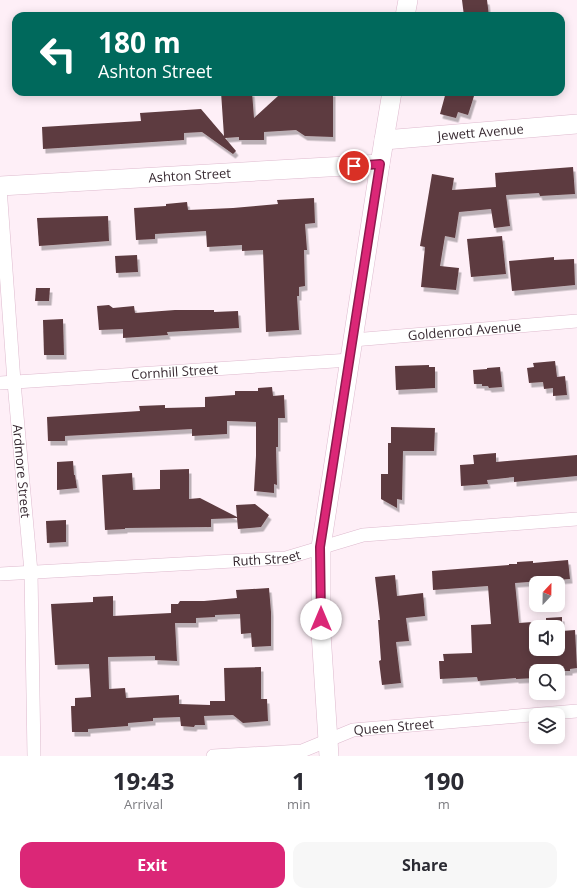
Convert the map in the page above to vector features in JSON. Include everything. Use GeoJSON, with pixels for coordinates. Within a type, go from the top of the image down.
{"type":"FeatureCollection","features":[{"type":"Feature","properties":{"kind":"main road"},"geometry":{"type":"LineString","coordinates":[[406,12],[408,0]]}},
{"type":"Feature","properties":{"kind":"main road"},"geometry":{"type":"LineString","coordinates":[[328,748],[321,634],[320,547],[391,96]]}},
{"type":"Feature","properties":{"kind":"main road","name":"Jewett Avenue"},"geometry":{"type":"LineString","coordinates":[[384,140],[577,124]]}},
{"type":"Feature","properties":{"kind":"main road","name":"Ashton Street"},"geometry":{"type":"LineString","coordinates":[[0,187],[380,164]]}},
{"type":"Feature","properties":{"kind":"street","name":"Ardmore Street"},"geometry":{"type":"LineString","coordinates":[[0,187],[14,382],[31,572],[34,756]]}},
{"type":"Feature","properties":{"kind":"street","name":"Goldenrod Avenue"},"geometry":{"type":"LineString","coordinates":[[353,340],[577,321]]}},
{"type":"Feature","properties":{"kind":"street","name":"Cornhill Street"},"geometry":{"type":"LineString","coordinates":[[0,382],[350,360]]}},
{"type":"Feature","properties":{"kind":"street","name":"Ruth Street"},"geometry":{"type":"LineString","coordinates":[[0,574],[286,558],[363,535],[577,519]]}},
{"type":"Feature","properties":{"kind":"street","name":"Queen Street"},"geometry":{"type":"LineString","coordinates":[[213,756],[328,748],[353,730],[577,711]]}},
{"type":"Feature","properties":{"kind":"building"},"geometry":{"type":"Polygon","coordinates":[[[462,0],[487,0],[488,12],[464,12],[462,0]]]}},
{"type":"Feature","properties":{"kind":"building"},"geometry":{"type":"Polygon","coordinates":[[[221,96],[252,96],[254,118],[278,96],[333,96],[333,137],[305,136],[296,130],[264,132],[264,140],[239,140],[239,137],[225,138],[236,151],[233,154],[202,132],[184,133],[184,140],[43,149],[42,127],[141,121],[140,113],[201,109],[224,136],[221,96]]]}},
{"type":"Feature","properties":{"kind":"building"},"geometry":{"type":"Polygon","coordinates":[[[445,96],[474,96],[468,115],[458,112],[456,118],[440,114],[445,96]]]}},
{"type":"Feature","properties":{"kind":"building"},"geometry":{"type":"Polygon","coordinates":[[[573,167],[575,194],[540,196],[539,193],[506,195],[510,226],[494,228],[491,209],[459,212],[455,238],[445,236],[440,266],[459,268],[456,290],[421,287],[425,247],[420,246],[432,174],[454,178],[452,190],[496,187],[495,173],[573,167]]]}},
{"type":"Feature","properties":{"kind":"building"},"geometry":{"type":"Polygon","coordinates":[[[314,198],[315,223],[305,224],[307,250],[304,250],[305,286],[299,287],[299,296],[297,296],[299,330],[266,332],[263,250],[242,251],[242,245],[207,247],[206,231],[155,234],[155,239],[136,240],[134,208],[166,206],[166,204],[187,202],[188,210],[233,208],[278,204],[277,200],[314,198]]]}},
{"type":"Feature","properties":{"kind":"building"},"geometry":{"type":"Polygon","coordinates":[[[108,216],[109,241],[39,246],[37,218],[108,216]]]}},
{"type":"Feature","properties":{"kind":"building"},"geometry":{"type":"Polygon","coordinates":[[[502,236],[506,274],[471,277],[467,239],[502,236]]]}},
{"type":"Feature","properties":{"kind":"building"},"geometry":{"type":"Polygon","coordinates":[[[137,255],[138,272],[116,273],[115,256],[137,255]]]}},
{"type":"Feature","properties":{"kind":"building"},"geometry":{"type":"Polygon","coordinates":[[[554,257],[554,260],[574,259],[575,285],[512,291],[509,261],[554,257]]]}},
{"type":"Feature","properties":{"kind":"building"},"geometry":{"type":"Polygon","coordinates":[[[36,288],[50,288],[49,301],[35,301],[36,288]]]}},
{"type":"Feature","properties":{"kind":"building"},"geometry":{"type":"Polygon","coordinates":[[[109,305],[113,308],[134,306],[135,313],[175,310],[214,310],[214,312],[238,311],[239,328],[167,332],[168,335],[123,338],[123,329],[99,330],[97,306],[109,305]]]}},
{"type":"Feature","properties":{"kind":"building"},"geometry":{"type":"Polygon","coordinates":[[[63,319],[64,355],[44,355],[43,320],[63,319]]]}},
{"type":"Feature","properties":{"kind":"building"},"geometry":{"type":"Polygon","coordinates":[[[555,361],[557,377],[565,376],[567,395],[553,396],[553,388],[544,389],[543,382],[529,383],[527,368],[534,367],[533,363],[555,361]]]}},
{"type":"Feature","properties":{"kind":"building"},"geometry":{"type":"Polygon","coordinates":[[[429,365],[429,367],[435,367],[435,388],[396,390],[395,366],[429,365]]]}},
{"type":"Feature","properties":{"kind":"building"},"geometry":{"type":"Polygon","coordinates":[[[500,367],[502,387],[489,388],[488,386],[482,386],[482,384],[474,384],[473,370],[500,367]]]}},
{"type":"Feature","properties":{"kind":"building"},"geometry":{"type":"Polygon","coordinates":[[[272,387],[273,396],[284,395],[285,418],[278,418],[278,447],[276,447],[277,485],[274,484],[274,493],[254,491],[256,422],[227,421],[227,434],[192,436],[192,429],[65,436],[65,441],[48,441],[47,417],[140,411],[139,406],[165,405],[165,408],[205,407],[205,397],[235,395],[235,391],[258,391],[258,388],[272,387]]]}},
{"type":"Feature","properties":{"kind":"building"},"geometry":{"type":"Polygon","coordinates":[[[391,427],[435,428],[434,451],[403,451],[402,500],[397,499],[397,508],[381,499],[381,474],[388,474],[388,443],[391,443],[391,427]]]}},
{"type":"Feature","properties":{"kind":"building"},"geometry":{"type":"Polygon","coordinates":[[[496,453],[496,462],[577,455],[577,476],[514,482],[514,477],[487,480],[488,484],[461,486],[460,465],[474,464],[473,455],[496,453]]]}},
{"type":"Feature","properties":{"kind":"building"},"geometry":{"type":"Polygon","coordinates":[[[73,461],[77,488],[57,490],[57,462],[73,461]]]}},
{"type":"Feature","properties":{"kind":"building"},"geometry":{"type":"Polygon","coordinates":[[[189,469],[189,499],[200,498],[237,517],[236,505],[255,504],[269,515],[261,527],[238,529],[237,518],[211,519],[211,527],[125,528],[105,530],[102,475],[132,473],[133,490],[160,489],[160,470],[189,469]]]}},
{"type":"Feature","properties":{"kind":"building"},"geometry":{"type":"Polygon","coordinates":[[[66,520],[66,542],[47,543],[46,521],[66,520]]]}},
{"type":"Feature","properties":{"kind":"building"},"geometry":{"type":"Polygon","coordinates":[[[568,560],[570,579],[565,579],[565,576],[529,576],[529,582],[515,583],[519,623],[529,622],[529,656],[565,656],[565,631],[575,630],[577,668],[570,669],[570,671],[565,671],[565,664],[529,664],[529,678],[478,681],[477,677],[440,679],[439,661],[444,661],[443,654],[472,653],[471,625],[491,624],[488,586],[433,590],[432,571],[509,565],[517,564],[517,562],[533,561],[533,563],[568,560]]]}},
{"type":"Feature","properties":{"kind":"building"},"geometry":{"type":"Polygon","coordinates":[[[395,575],[397,596],[423,593],[425,616],[406,618],[409,641],[396,642],[401,683],[382,685],[379,661],[381,660],[378,620],[380,620],[375,577],[395,575]]]}},
{"type":"Feature","properties":{"kind":"building"},"geometry":{"type":"Polygon","coordinates":[[[269,588],[271,646],[252,647],[251,633],[241,634],[240,614],[215,615],[215,617],[196,618],[196,623],[175,623],[177,661],[155,660],[155,656],[108,657],[109,689],[125,688],[126,698],[179,695],[179,704],[210,705],[210,701],[225,701],[224,668],[261,667],[261,699],[267,699],[268,721],[243,723],[233,715],[204,716],[205,725],[195,725],[194,727],[181,726],[180,717],[153,718],[153,721],[128,723],[128,726],[88,729],[88,732],[72,732],[71,706],[75,706],[75,698],[91,697],[89,664],[55,665],[51,604],[93,602],[93,597],[113,596],[113,616],[171,613],[171,604],[178,604],[180,601],[204,601],[237,598],[236,590],[269,588]]]}},
{"type":"Feature","properties":{"kind":"building"},"geometry":{"type":"Polygon","coordinates":[[[562,617],[562,620],[546,620],[546,618],[562,617]]]}},
{"type":"Feature","properties":{"kind":"route"},"geometry":{"type":"LineString","coordinates":[[321,619],[320,547],[380,164],[354,166]]}}]}
